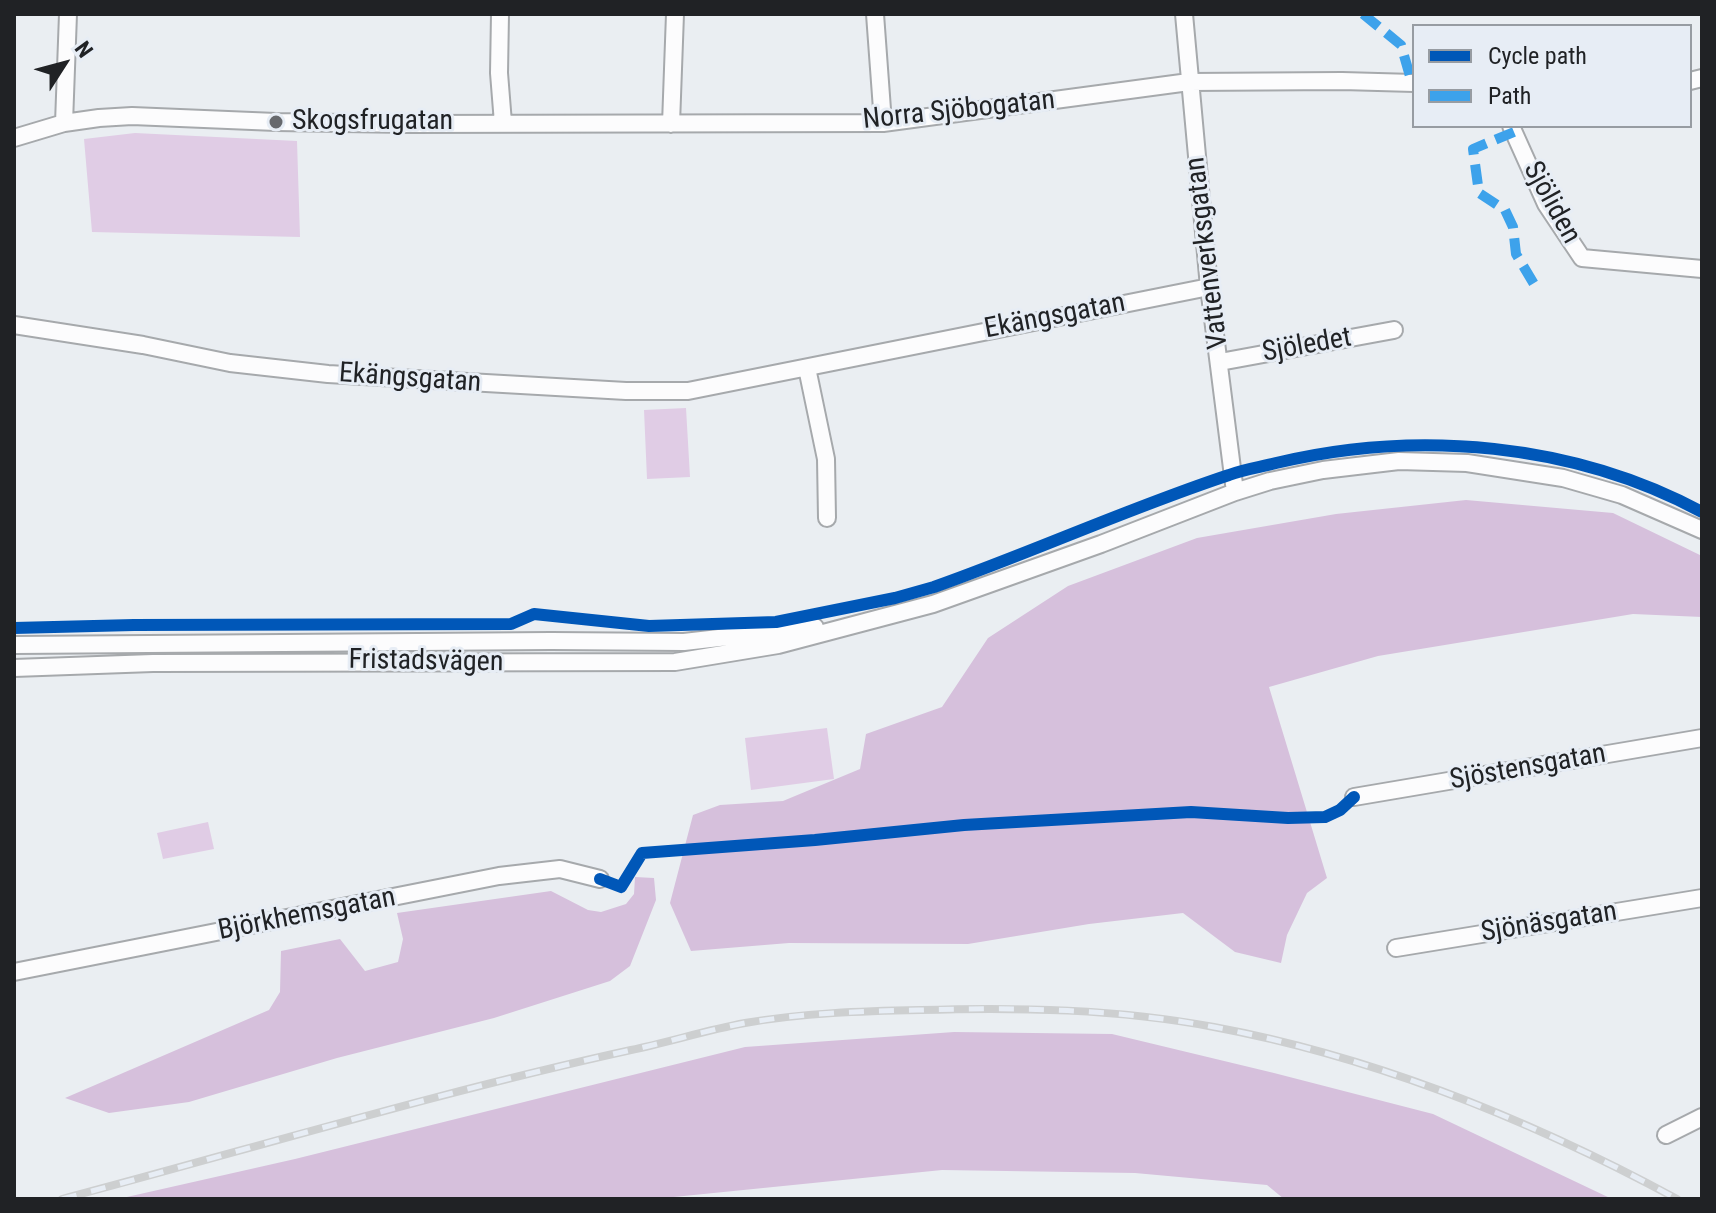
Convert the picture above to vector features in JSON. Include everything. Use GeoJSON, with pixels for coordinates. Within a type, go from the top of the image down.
{"type":"FeatureCollection","features":[{"type":"Feature","properties":{"kind":"street"},"geometry":{"type":"LineString","coordinates":[[64,123],[68,14]]}},
{"type":"Feature","properties":{"kind":"street"},"geometry":{"type":"LineString","coordinates":[[500,14],[499,73],[503,123]]}},
{"type":"Feature","properties":{"kind":"street"},"geometry":{"type":"LineString","coordinates":[[671,124],[675,14]]}},
{"type":"Feature","properties":{"kind":"street"},"geometry":{"type":"LineString","coordinates":[[875,14],[883,123]]}},
{"type":"Feature","properties":{"kind":"street","name":"Vattenverksgatan"},"geometry":{"type":"LineString","coordinates":[[1184,14],[1209,287],[1235,492]]}},
{"type":"Feature","properties":{"kind":"street","name":"Norra Sjöbogatan"},"geometry":{"type":"LineString","coordinates":[[14,138],[64,123],[132,116],[276,122],[883,123],[1189,82],[1412,83]]}},
{"type":"Feature","properties":{"kind":"street","name":"Sjöliden"},"geometry":{"type":"LineString","coordinates":[[1512,128],[1546,204],[1582,258],[1702,269]]}},
{"type":"Feature","properties":{"kind":"street","name":"Ekängsgatan"},"geometry":{"type":"LineString","coordinates":[[14,325],[143,345],[230,363],[328,374],[626,391],[688,391],[1209,287]]}},
{"type":"Feature","properties":{"kind":"street","name":"Sjöledet"},"geometry":{"type":"LineString","coordinates":[[1220,362],[1394,330]]}},
{"type":"Feature","properties":{"kind":"street"},"geometry":{"type":"LineString","coordinates":[[807,368],[826,459],[827,518]]}},
{"type":"Feature","properties":{"kind":"street","name":"Fristadsvägen"},"geometry":{"type":"LineString","coordinates":[[14,668],[255,662],[675,662],[778,645],[933,604],[1270,481],[1345,467],[1418,460],[1467,463],[1575,481],[1632,499],[1702,530]]}},
{"type":"Feature","properties":{"kind":"street","name":"Fristadsvägen"},"geometry":{"type":"LineString","coordinates":[[14,645],[633,643],[721,638],[822,626],[833,628]]}},
{"type":"Feature","properties":{"kind":"street","name":"Sjöstensgatan"},"geometry":{"type":"LineString","coordinates":[[1354,797],[1702,738]]}},
{"type":"Feature","properties":{"kind":"street","name":"Björkhemsgatan"},"geometry":{"type":"LineString","coordinates":[[14,972],[499,876],[560,869],[600,879]]}},
{"type":"Feature","properties":{"kind":"street","name":"Sjönäsgatan"},"geometry":{"type":"LineString","coordinates":[[1396,948],[1702,898]]}},
{"type":"Feature","properties":{"kind":"street"},"geometry":{"type":"LineString","coordinates":[[1666,1135],[1702,1117]]}},
{"type":"Feature","properties":{"kind":"shaded area"},"geometry":{"type":"Polygon","coordinates":[[[135,133],[297,141],[300,237],[92,232],[84,139],[135,133]]]}},
{"type":"Feature","properties":{"kind":"shaded area"},"geometry":{"type":"Polygon","coordinates":[[[686,408],[690,477],[647,479],[644,410],[686,408]]]}},
{"type":"Feature","properties":{"kind":"shaded area"},"geometry":{"type":"Polygon","coordinates":[[[1466,500],[1613,513],[1702,556],[1702,617],[1633,614],[1378,656],[1269,687],[1327,878],[1307,893],[1287,935],[1281,963],[1235,952],[1183,913],[1089,924],[968,944],[789,943],[691,951],[670,903],[693,815],[720,805],[783,801],[860,769],[866,734],[942,707],[988,638],[1068,586],[1197,538],[1336,514],[1466,500]]]}},
{"type":"Feature","properties":{"kind":"shaded area"},"geometry":{"type":"Polygon","coordinates":[[[827,728],[834,779],[751,790],[745,738],[827,728]]]}},
{"type":"Feature","properties":{"kind":"shaded area"},"geometry":{"type":"Polygon","coordinates":[[[208,822],[214,849],[163,859],[157,833],[208,822]]]}},
{"type":"Feature","properties":{"kind":"shaded area"},"geometry":{"type":"Polygon","coordinates":[[[635,877],[654,878],[656,900],[630,966],[610,981],[494,1018],[337,1058],[189,1102],[109,1113],[65,1098],[269,1010],[280,992],[281,951],[340,939],[365,971],[398,962],[403,939],[397,913],[551,891],[588,910],[601,912],[626,904],[634,894],[635,877]]]}},
{"type":"Feature","properties":{"kind":"shaded area"},"geometry":{"type":"Polygon","coordinates":[[[954,1032],[1112,1034],[1274,1073],[1433,1114],[1612,1199],[1284,1199],[1267,1185],[1135,1173],[942,1170],[654,1199],[118,1199],[295,1159],[745,1047],[954,1032]]]}},
{"type":"Feature","properties":{"kind":"railway"},"geometry":{"type":"LineString","coordinates":[[62,1199],[488,1084],[731,1026],[833,1013],[994,1009],[1105,1013],[1178,1021],[1274,1040],[1334,1056],[1393,1074],[1510,1118],[1677,1199]]}},
{"type":"Feature","properties":{"kind":"marked path"},"geometry":{"type":"LineString","coordinates":[[1363,14],[1401,45],[1412,83]]}},
{"type":"Feature","properties":{"kind":"marked path"},"geometry":{"type":"LineString","coordinates":[[1514,132],[1473,149],[1479,193],[1505,210],[1513,227],[1516,254],[1537,289]]}},
{"type":"Feature","properties":{"kind":"cycle path"},"geometry":{"type":"LineString","coordinates":[[14,628],[511,624],[534,614],[649,626],[776,622],[934,587],[1241,471],[1330,453],[1384,447],[1439,445],[1548,457],[1601,470],[1653,489],[1702,512]]}},
{"type":"Feature","properties":{"kind":"cycle path"},"geometry":{"type":"LineString","coordinates":[[600,879],[621,887],[642,853],[964,825],[1191,812],[1325,817],[1340,810],[1354,797]]}},
{"type":"Feature","properties":{"kind":"place","name":"Skogsfrugatan"},"geometry":{"type":"Point","coordinates":[276,122]}}]}
